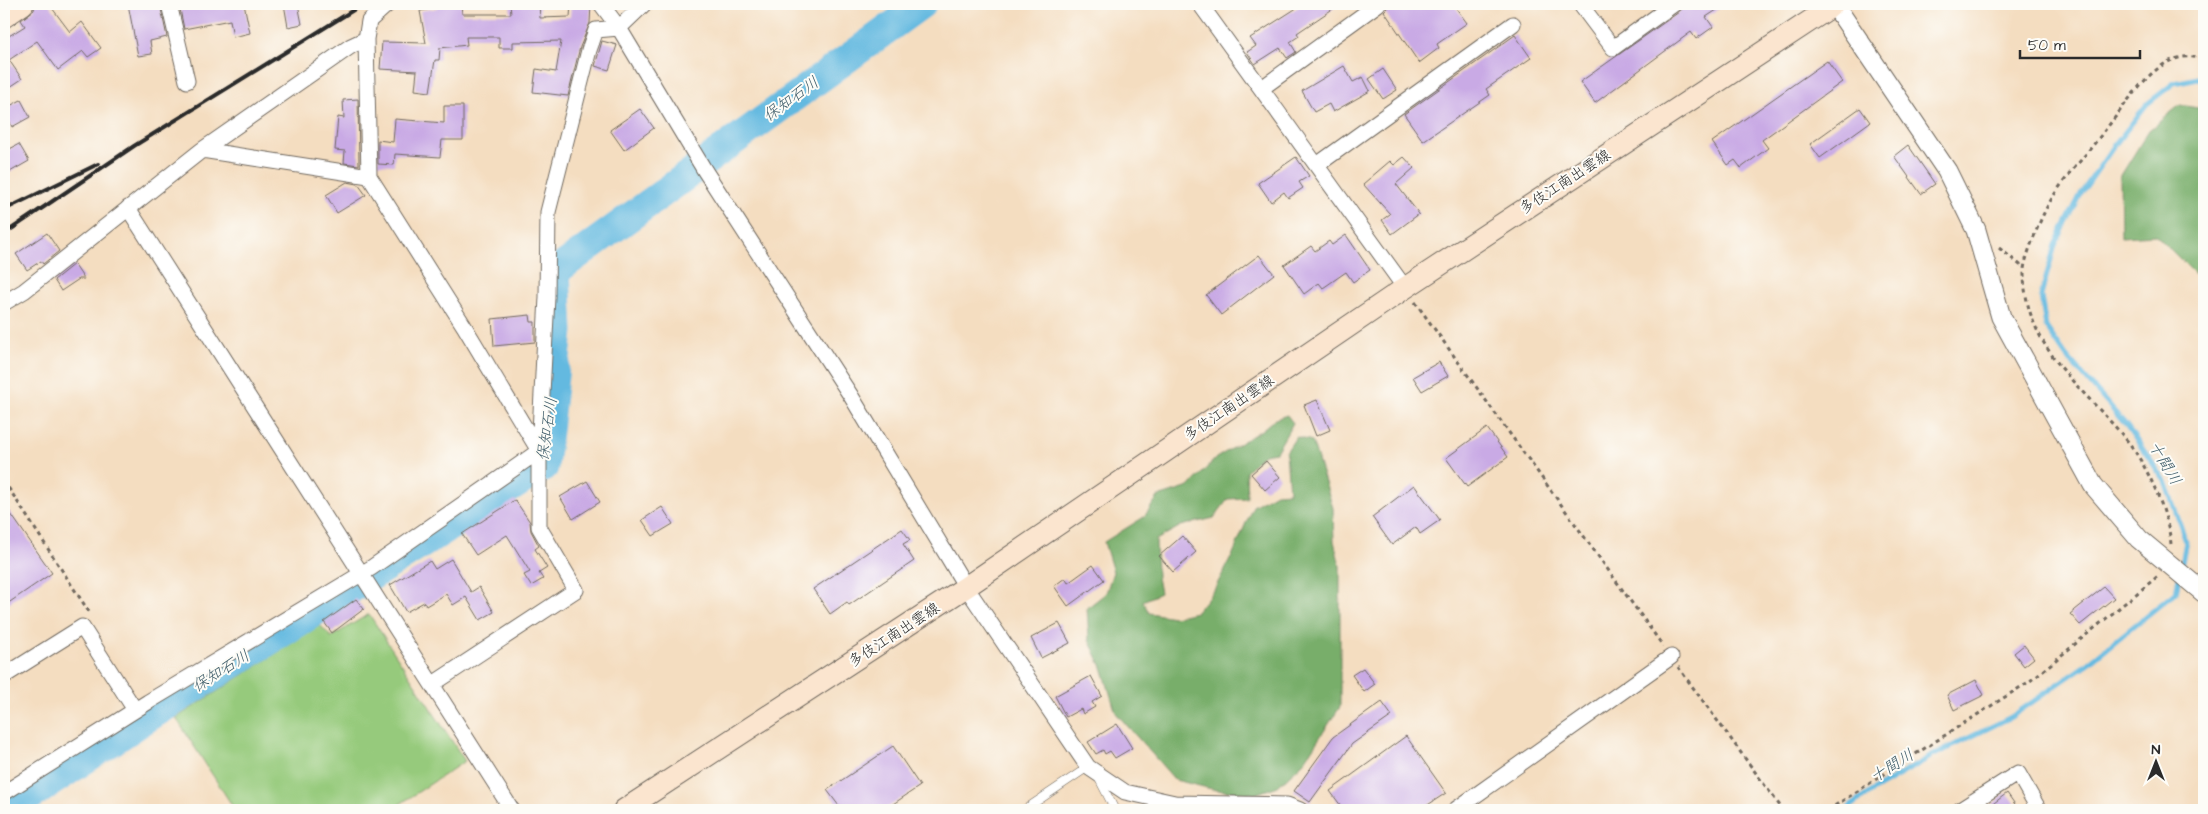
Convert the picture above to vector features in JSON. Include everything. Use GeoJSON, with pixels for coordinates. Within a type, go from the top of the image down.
{"type":"FeatureCollection","features":[{"type":"Feature","properties":{"kind":"main road"},"geometry":{"type":"LineString","coordinates":[[4,17],[23,4]]}},
{"type":"Feature","properties":{"kind":"main road","name":"多伎江南出雲線"},"geometry":{"type":"LineString","coordinates":[[624,810],[966,587],[1405,288],[1828,5]]}},
{"type":"Feature","properties":{"kind":"street"},"geometry":{"type":"LineString","coordinates":[[169,4],[186,81]]}},
{"type":"Feature","properties":{"kind":"street"},"geometry":{"type":"LineString","coordinates":[[367,4],[369,21],[366,39],[370,176],[464,326],[539,451]]}},
{"type":"Feature","properties":{"kind":"street"},"geometry":{"type":"LineString","coordinates":[[369,21],[388,4]]}},
{"type":"Feature","properties":{"kind":"street"},"geometry":{"type":"LineString","coordinates":[[601,4],[620,28],[706,171],[851,396],[966,587],[1092,770],[1125,792],[1175,803],[1287,805],[1300,810]]}},
{"type":"Feature","properties":{"kind":"street"},"geometry":{"type":"LineString","coordinates":[[433,684],[576,590],[539,527],[539,451],[547,297],[548,212],[589,50],[596,30],[620,28],[644,4]]}},
{"type":"Feature","properties":{"kind":"street"},"geometry":{"type":"LineString","coordinates":[[1200,4],[1405,288]]}},
{"type":"Feature","properties":{"kind":"street"},"geometry":{"type":"LineString","coordinates":[[1262,88],[1378,4]]}},
{"type":"Feature","properties":{"kind":"street"},"geometry":{"type":"LineString","coordinates":[[1580,4],[1613,48],[1674,4]]}},
{"type":"Feature","properties":{"kind":"street"},"geometry":{"type":"LineString","coordinates":[[1828,5],[1947,171],[1976,230],[2001,317],[2093,485],[2139,539],[2204,593]]}},
{"type":"Feature","properties":{"kind":"street"},"geometry":{"type":"LineString","coordinates":[[1316,165],[1513,24]]}},
{"type":"Feature","properties":{"kind":"street"},"geometry":{"type":"LineString","coordinates":[[4,303],[24,291],[202,150],[351,46],[366,39]]}},
{"type":"Feature","properties":{"kind":"street"},"geometry":{"type":"LineString","coordinates":[[202,150],[370,176]]}},
{"type":"Feature","properties":{"kind":"street"},"geometry":{"type":"LineString","coordinates":[[128,208],[512,810]]}},
{"type":"Feature","properties":{"kind":"street"},"geometry":{"type":"LineString","coordinates":[[4,793],[136,710],[362,573],[539,451]]}},
{"type":"Feature","properties":{"kind":"street"},"geometry":{"type":"LineString","coordinates":[[4,676],[82,627],[136,710]]}},
{"type":"Feature","properties":{"kind":"street"},"geometry":{"type":"LineString","coordinates":[[1455,810],[1671,657]]}},
{"type":"Feature","properties":{"kind":"street"},"geometry":{"type":"LineString","coordinates":[[1960,810],[2018,773],[2039,810]]}},
{"type":"Feature","properties":{"kind":"lane"},"geometry":{"type":"LineString","coordinates":[[1024,810],[1092,770],[1115,810]]}},
{"type":"Feature","properties":{"kind":"path"},"geometry":{"type":"LineString","coordinates":[[1828,810],[2030,681],[2157,577],[2169,562],[2171,542],[2165,516],[2150,478],[2130,444],[2059,366],[2038,336],[2028,305],[2024,268],[2044,212],[2066,178],[2132,96],[2157,68],[2176,58],[2194,55],[2204,60]]}},
{"type":"Feature","properties":{"kind":"path"},"geometry":{"type":"LineString","coordinates":[[1405,288],[1783,810]]}},
{"type":"Feature","properties":{"kind":"path"},"geometry":{"type":"LineString","coordinates":[[4,481],[95,621]]}},
{"type":"Feature","properties":{"kind":"green space"},"geometry":{"type":"Polygon","coordinates":[[[2180,105],[2204,109],[2204,283],[2156,235],[2121,237],[2120,177],[2149,130],[2180,105]]]}},
{"type":"Feature","properties":{"kind":"green space"},"geometry":{"type":"Polygon","coordinates":[[[1287,415],[1293,423],[1276,452],[1264,454],[1246,471],[1247,498],[1228,499],[1214,518],[1181,526],[1156,540],[1157,577],[1160,593],[1143,601],[1149,613],[1174,617],[1196,612],[1214,590],[1233,554],[1253,506],[1276,493],[1289,492],[1286,452],[1296,437],[1312,441],[1333,508],[1334,541],[1340,566],[1340,707],[1303,763],[1278,786],[1255,794],[1216,790],[1175,780],[1116,713],[1102,667],[1089,640],[1087,608],[1106,593],[1113,572],[1104,542],[1144,517],[1158,497],[1189,487],[1216,458],[1260,431],[1275,419],[1287,415]]]}},
{"type":"Feature","properties":{"kind":"green space"},"geometry":{"type":"Polygon","coordinates":[[[369,614],[465,761],[391,810],[235,810],[176,718],[320,625],[331,637],[369,614]]]}},
{"type":"Feature","properties":{"kind":"building"},"geometry":{"type":"Polygon","coordinates":[[[35,4],[49,4],[70,32],[82,22],[101,48],[88,57],[83,51],[58,70],[37,41],[9,60],[22,79],[4,91],[4,39],[25,26],[21,20],[34,10],[35,4]]]}},
{"type":"Feature","properties":{"kind":"building"},"geometry":{"type":"Polygon","coordinates":[[[128,4],[160,4],[167,37],[150,41],[152,54],[138,56],[128,4]]]}},
{"type":"Feature","properties":{"kind":"building"},"geometry":{"type":"Polygon","coordinates":[[[179,4],[244,4],[250,33],[233,37],[230,20],[184,29],[179,4]]]}},
{"type":"Feature","properties":{"kind":"building"},"geometry":{"type":"Polygon","coordinates":[[[284,4],[298,4],[302,24],[288,27],[284,4]]]}},
{"type":"Feature","properties":{"kind":"building"},"geometry":{"type":"Polygon","coordinates":[[[436,4],[461,4],[462,14],[511,14],[510,4],[539,4],[540,18],[570,17],[571,4],[591,4],[590,23],[580,47],[568,96],[533,92],[536,69],[556,72],[561,41],[513,42],[513,48],[499,48],[499,37],[466,37],[467,45],[440,48],[439,60],[435,60],[430,92],[415,90],[417,71],[380,69],[382,42],[426,43],[420,11],[437,8],[436,4]]]}},
{"type":"Feature","properties":{"kind":"building"},"geometry":{"type":"Polygon","coordinates":[[[1303,4],[1340,4],[1297,33],[1299,36],[1290,42],[1296,52],[1287,58],[1280,48],[1255,64],[1247,52],[1256,46],[1250,38],[1303,4]]]}},
{"type":"Feature","properties":{"kind":"building"},"geometry":{"type":"Polygon","coordinates":[[[1391,4],[1453,4],[1467,23],[1437,44],[1439,48],[1419,63],[1384,11],[1391,4]]]}},
{"type":"Feature","properties":{"kind":"building"},"geometry":{"type":"Polygon","coordinates":[[[1684,4],[1726,4],[1706,17],[1713,27],[1696,39],[1691,32],[1595,103],[1580,82],[1679,12],[1684,4]]]}},
{"type":"Feature","properties":{"kind":"building"},"geometry":{"type":"Polygon","coordinates":[[[1515,35],[1531,58],[1486,89],[1490,95],[1423,141],[1404,114],[1515,35]]]}},
{"type":"Feature","properties":{"kind":"building"},"geometry":{"type":"Polygon","coordinates":[[[602,41],[617,45],[609,70],[595,66],[602,41]]]}},
{"type":"Feature","properties":{"kind":"building"},"geometry":{"type":"Polygon","coordinates":[[[1827,61],[1842,82],[1762,140],[1768,148],[1741,168],[1735,160],[1728,165],[1712,142],[1827,61]]]}},
{"type":"Feature","properties":{"kind":"building"},"geometry":{"type":"Polygon","coordinates":[[[1344,66],[1353,82],[1363,77],[1370,91],[1333,112],[1329,104],[1314,112],[1302,91],[1344,66]]]}},
{"type":"Feature","properties":{"kind":"building"},"geometry":{"type":"Polygon","coordinates":[[[1383,69],[1397,90],[1383,99],[1369,79],[1383,69]]]}},
{"type":"Feature","properties":{"kind":"building"},"geometry":{"type":"Polygon","coordinates":[[[358,99],[359,165],[344,163],[345,151],[335,150],[338,117],[344,118],[343,100],[358,99]]]}},
{"type":"Feature","properties":{"kind":"building"},"geometry":{"type":"Polygon","coordinates":[[[21,100],[30,117],[12,127],[4,109],[21,100]]]}},
{"type":"Feature","properties":{"kind":"building"},"geometry":{"type":"Polygon","coordinates":[[[444,106],[463,106],[463,140],[442,140],[440,157],[395,154],[394,165],[378,164],[378,140],[393,142],[395,119],[444,123],[444,106]]]}},
{"type":"Feature","properties":{"kind":"building"},"geometry":{"type":"Polygon","coordinates":[[[1860,108],[1870,122],[1820,158],[1810,144],[1860,108]]]}},
{"type":"Feature","properties":{"kind":"building"},"geometry":{"type":"Polygon","coordinates":[[[640,109],[654,128],[624,150],[610,130],[640,109]]]}},
{"type":"Feature","properties":{"kind":"building"},"geometry":{"type":"Polygon","coordinates":[[[19,144],[29,161],[8,173],[4,165],[4,152],[19,144]]]}},
{"type":"Feature","properties":{"kind":"building"},"geometry":{"type":"Polygon","coordinates":[[[1908,145],[1935,184],[1921,194],[1894,156],[1908,145]]]}},
{"type":"Feature","properties":{"kind":"building"},"geometry":{"type":"Polygon","coordinates":[[[1296,157],[1309,176],[1299,182],[1303,188],[1288,198],[1284,192],[1271,202],[1258,183],[1296,157]]]}},
{"type":"Feature","properties":{"kind":"building"},"geometry":{"type":"Polygon","coordinates":[[[1404,157],[1414,168],[1396,184],[1419,214],[1392,234],[1382,220],[1390,214],[1363,184],[1390,161],[1394,165],[1404,157]]]}},
{"type":"Feature","properties":{"kind":"building"},"geometry":{"type":"Polygon","coordinates":[[[347,182],[358,184],[366,195],[337,213],[326,195],[347,182]]]}},
{"type":"Feature","properties":{"kind":"building"},"geometry":{"type":"Polygon","coordinates":[[[47,233],[59,251],[43,264],[41,261],[27,270],[16,254],[47,233]]]}},
{"type":"Feature","properties":{"kind":"building"},"geometry":{"type":"Polygon","coordinates":[[[1346,235],[1370,270],[1353,282],[1346,272],[1323,288],[1319,283],[1304,294],[1284,265],[1311,246],[1315,251],[1329,241],[1332,245],[1346,235]]]}},
{"type":"Feature","properties":{"kind":"building"},"geometry":{"type":"Polygon","coordinates":[[[1259,255],[1274,274],[1221,315],[1206,295],[1259,255]]]}},
{"type":"Feature","properties":{"kind":"building"},"geometry":{"type":"Polygon","coordinates":[[[74,264],[84,279],[79,279],[61,291],[54,280],[74,264]]]}},
{"type":"Feature","properties":{"kind":"building"},"geometry":{"type":"Polygon","coordinates":[[[530,315],[531,322],[535,322],[535,342],[494,346],[492,319],[530,315]]]}},
{"type":"Feature","properties":{"kind":"building"},"geometry":{"type":"Polygon","coordinates":[[[1439,362],[1448,376],[1422,391],[1413,377],[1439,362]]]}},
{"type":"Feature","properties":{"kind":"building"},"geometry":{"type":"Polygon","coordinates":[[[1317,400],[1330,430],[1316,436],[1304,405],[1317,400]]]}},
{"type":"Feature","properties":{"kind":"building"},"geometry":{"type":"Polygon","coordinates":[[[1487,428],[1508,457],[1467,487],[1446,458],[1487,428]]]}},
{"type":"Feature","properties":{"kind":"building"},"geometry":{"type":"Polygon","coordinates":[[[1266,461],[1280,477],[1265,490],[1251,474],[1266,461]]]}},
{"type":"Feature","properties":{"kind":"building"},"geometry":{"type":"Polygon","coordinates":[[[587,481],[600,502],[573,519],[560,497],[587,481]]]}},
{"type":"Feature","properties":{"kind":"building"},"geometry":{"type":"Polygon","coordinates":[[[1414,485],[1440,520],[1420,534],[1416,527],[1392,545],[1372,517],[1414,485]]]}},
{"type":"Feature","properties":{"kind":"building"},"geometry":{"type":"Polygon","coordinates":[[[515,500],[530,522],[531,531],[539,546],[535,549],[547,568],[539,573],[543,579],[531,586],[524,575],[530,572],[507,535],[476,555],[462,534],[515,500]]]}},
{"type":"Feature","properties":{"kind":"building"},"geometry":{"type":"Polygon","coordinates":[[[4,504],[52,573],[4,606],[4,504]]]}},
{"type":"Feature","properties":{"kind":"building"},"geometry":{"type":"Polygon","coordinates":[[[662,507],[673,524],[653,536],[642,520],[662,507]]]}},
{"type":"Feature","properties":{"kind":"building"},"geometry":{"type":"Polygon","coordinates":[[[902,529],[910,540],[903,544],[914,561],[849,605],[847,602],[830,614],[813,589],[902,529]]]}},
{"type":"Feature","properties":{"kind":"building"},"geometry":{"type":"Polygon","coordinates":[[[1182,536],[1196,552],[1173,572],[1159,556],[1182,536]]]}},
{"type":"Feature","properties":{"kind":"building"},"geometry":{"type":"Polygon","coordinates":[[[451,559],[471,592],[479,587],[494,612],[480,620],[466,597],[453,605],[446,594],[426,606],[424,602],[406,612],[390,585],[430,561],[435,569],[451,559]]]}},
{"type":"Feature","properties":{"kind":"building"},"geometry":{"type":"Polygon","coordinates":[[[1093,565],[1104,580],[1068,606],[1054,586],[1065,578],[1068,583],[1093,565]]]}},
{"type":"Feature","properties":{"kind":"building"},"geometry":{"type":"Polygon","coordinates":[[[2104,587],[2114,598],[2080,625],[2070,614],[2104,587]]]}},
{"type":"Feature","properties":{"kind":"building"},"geometry":{"type":"Polygon","coordinates":[[[356,599],[364,609],[332,633],[324,622],[356,599]]]}},
{"type":"Feature","properties":{"kind":"building"},"geometry":{"type":"Polygon","coordinates":[[[1059,623],[1070,643],[1041,658],[1031,638],[1059,623]]]}},
{"type":"Feature","properties":{"kind":"building"},"geometry":{"type":"Polygon","coordinates":[[[2024,645],[2034,658],[2024,666],[2014,653],[2024,645]]]}},
{"type":"Feature","properties":{"kind":"building"},"geometry":{"type":"Polygon","coordinates":[[[1363,668],[1375,684],[1364,692],[1352,675],[1363,668]]]}},
{"type":"Feature","properties":{"kind":"building"},"geometry":{"type":"Polygon","coordinates":[[[1091,676],[1102,696],[1092,702],[1095,707],[1083,714],[1081,709],[1066,717],[1055,696],[1091,676]]]}},
{"type":"Feature","properties":{"kind":"building"},"geometry":{"type":"Polygon","coordinates":[[[1976,680],[1984,695],[1954,710],[1947,695],[1976,680]]]}},
{"type":"Feature","properties":{"kind":"building"},"geometry":{"type":"Polygon","coordinates":[[[1382,702],[1392,716],[1352,744],[1310,802],[1294,791],[1333,737],[1382,702]]]}},
{"type":"Feature","properties":{"kind":"building"},"geometry":{"type":"Polygon","coordinates":[[[1117,724],[1132,748],[1115,758],[1110,751],[1105,754],[1103,750],[1096,754],[1088,742],[1117,724]]]}},
{"type":"Feature","properties":{"kind":"building"},"geometry":{"type":"Polygon","coordinates":[[[1406,736],[1446,793],[1420,810],[1344,810],[1330,791],[1406,736]]]}},
{"type":"Feature","properties":{"kind":"building"},"geometry":{"type":"Polygon","coordinates":[[[893,746],[920,786],[884,810],[842,810],[827,790],[893,746]]]}},
{"type":"Feature","properties":{"kind":"building"},"geometry":{"type":"Polygon","coordinates":[[[2007,793],[2019,810],[1985,810],[2007,793]]]}},
{"type":"Feature","properties":{"kind":"waterway","name":"保知石川"},"geometry":{"type":"LineString","coordinates":[[10,810],[143,721],[544,467],[559,331],[556,271],[922,4]]}},
{"type":"Feature","properties":{"kind":"waterway","name":"十間川"},"geometry":{"type":"LineString","coordinates":[[2181,568],[2186,541],[2165,481],[2126,425],[2066,356],[2046,327],[2041,296],[2055,245],[2082,192],[2114,146],[2147,104],[2174,83],[2198,78],[2204,80]]}},
{"type":"Feature","properties":{"kind":"waterway","name":"十間川"},"geometry":{"type":"LineString","coordinates":[[1846,810],[1872,791],[1932,756],[2011,717],[2087,664],[2176,592],[2179,577]]}},
{"type":"Feature","properties":{"kind":"railway"},"geometry":{"type":"LineString","coordinates":[[4,234],[134,146],[363,4]]}},
{"type":"Feature","properties":{"kind":"railway"},"geometry":{"type":"LineString","coordinates":[[4,210],[98,164]]}}]}
